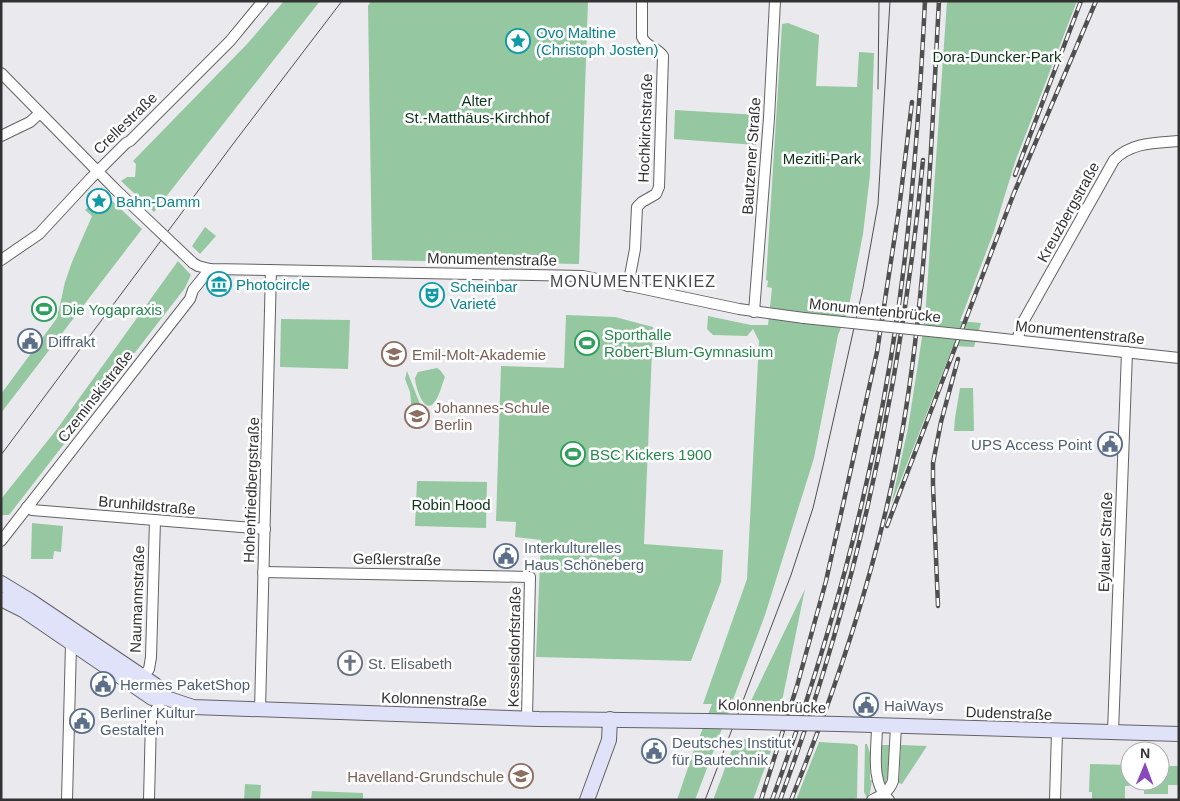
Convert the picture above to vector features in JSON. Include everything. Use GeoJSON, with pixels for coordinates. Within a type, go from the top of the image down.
{"type":"FeatureCollection","features":[{"type":"Feature","properties":{"kind":"main road","name":"Kolonnenstraße"},"geometry":{"type":"LineString","coordinates":[[1,583],[161,688],[163,697]]}},
{"type":"Feature","properties":{"kind":"main road","name":"Kolonnenstraße"},"geometry":{"type":"LineString","coordinates":[[1,599],[23,610],[152,698],[163,697],[185,706],[198,708],[527,718],[706,721]]}},
{"type":"Feature","properties":{"kind":"main road"},"geometry":{"type":"LineString","coordinates":[[587,800],[609,740],[610,719]]}},
{"type":"Feature","properties":{"kind":"main road","name":"Kolonnenbrücke"},"geometry":{"type":"LineString","coordinates":[[706,721],[838,724]]}},
{"type":"Feature","properties":{"kind":"main road","name":"Dudenstraße"},"geometry":{"type":"LineString","coordinates":[[838,724],[1179,734]]}},
{"type":"Feature","properties":{"kind":"street","name":"Crellestraße"},"geometry":{"type":"LineString","coordinates":[[1,260],[39,234],[97,172],[230,41],[263,1]]}},
{"type":"Feature","properties":{"kind":"street","name":"Hochkirchstraße"},"geometry":{"type":"LineString","coordinates":[[628,286],[635,249],[637,207],[656,194],[659,186],[663,56],[660,51],[644,43],[642,38],[642,1]]}},
{"type":"Feature","properties":{"kind":"street","name":"Bautzener Straße"},"geometry":{"type":"LineString","coordinates":[[754,312],[769,118],[775,1]]}},
{"type":"Feature","properties":{"kind":"street"},"geometry":{"type":"LineString","coordinates":[[1,73],[115,189],[193,262],[198,266],[210,269]]}},
{"type":"Feature","properties":{"kind":"street"},"geometry":{"type":"LineString","coordinates":[[1,136],[30,122],[40,113]]}},
{"type":"Feature","properties":{"kind":"street","name":"Kreuzbergstraße"},"geometry":{"type":"LineString","coordinates":[[1017,340],[1023,322],[1114,160],[1131,148],[1179,141]]}},
{"type":"Feature","properties":{"kind":"street","name":"Monumentenstraße"},"geometry":{"type":"LineString","coordinates":[[210,269],[572,275],[770,314]]}},
{"type":"Feature","properties":{"kind":"street","name":"Czeminskistraße"},"geometry":{"type":"LineString","coordinates":[[1,541],[190,299],[193,290],[210,269]]}},
{"type":"Feature","properties":{"kind":"street","name":"Hohenfriedbergstraße"},"geometry":{"type":"LineString","coordinates":[[260,710],[271,270]]}},
{"type":"Feature","properties":{"kind":"street","name":"Monumentenbrücke"},"geometry":{"type":"LineString","coordinates":[[770,314],[977,336]]}},
{"type":"Feature","properties":{"kind":"street","name":"Monumentenstraße"},"geometry":{"type":"LineString","coordinates":[[977,336],[1179,358]]}},
{"type":"Feature","properties":{"kind":"street","name":"Eylauer Straße"},"geometry":{"type":"LineString","coordinates":[[1114,732],[1127,352]]}},
{"type":"Feature","properties":{"kind":"street","name":"Brunhildstraße"},"geometry":{"type":"LineString","coordinates":[[28,507],[32,510],[264,529]]}},
{"type":"Feature","properties":{"kind":"street","name":"Naumannstraße"},"geometry":{"type":"LineString","coordinates":[[143,677],[149,669],[151,657],[155,520]]}},
{"type":"Feature","properties":{"kind":"street","name":"Geßlerstraße"},"geometry":{"type":"LineString","coordinates":[[263,572],[530,577]]}},
{"type":"Feature","properties":{"kind":"street","name":"Kesselsdorfstraße"},"geometry":{"type":"LineString","coordinates":[[527,718],[530,577]]}},
{"type":"Feature","properties":{"kind":"street"},"geometry":{"type":"LineString","coordinates":[[66,800],[71,644]]}},
{"type":"Feature","properties":{"kind":"street"},"geometry":{"type":"LineString","coordinates":[[149,800],[151,719],[163,697]]}},
{"type":"Feature","properties":{"kind":"street"},"geometry":{"type":"LineString","coordinates":[[877,726],[877,781],[886,797]]}},
{"type":"Feature","properties":{"kind":"street"},"geometry":{"type":"LineString","coordinates":[[886,797],[893,781],[896,726]]}},
{"type":"Feature","properties":{"kind":"street"},"geometry":{"type":"LineString","coordinates":[[1055,800],[1057,731]]}},
{"type":"Feature","properties":{"kind":"street"},"geometry":{"type":"LineString","coordinates":[[872,800],[886,797]]}},
{"type":"Feature","properties":{"kind":"green space"},"geometry":{"type":"Polygon","coordinates":[[[284,1],[320,1],[154,212],[121,181],[127,177],[135,177],[136,164],[133,161],[248,43],[284,1]]]}},
{"type":"Feature","properties":{"kind":"green space","name":"Alter St.-Matthäus-Kirchhof"},"geometry":{"type":"Polygon","coordinates":[[[371,1],[588,1],[579,264],[372,260],[368,6],[371,1]]]}},
{"type":"Feature","properties":{"kind":"green space","name":"Dora-Duncker-Park"},"geometry":{"type":"Polygon","coordinates":[[[947,1],[1077,1],[1015,162],[993,234],[960,321],[981,323],[974,347],[953,346],[891,505],[908,428],[925,318],[947,1]]]}},
{"type":"Feature","properties":{"kind":"green space","name":"Mezitli-Park"},"geometry":{"type":"Polygon","coordinates":[[[788,23],[819,35],[816,86],[857,87],[859,52],[874,53],[870,175],[863,234],[848,311],[838,335],[814,458],[765,615],[695,800],[677,800],[698,738],[712,704],[703,704],[747,579],[759,341],[753,329],[747,336],[713,335],[707,329],[708,316],[751,325],[768,325],[772,288],[767,287],[768,281],[766,280],[782,24],[788,23]]]}},
{"type":"Feature","properties":{"kind":"green space"},"geometry":{"type":"Polygon","coordinates":[[[675,110],[758,115],[756,145],[674,139],[675,110]]]}},
{"type":"Feature","properties":{"kind":"green space"},"geometry":{"type":"Polygon","coordinates":[[[108,197],[142,229],[1,413],[1,394],[57,318],[65,282],[92,216],[85,210],[88,207],[95,210],[104,208],[108,197]]]}},
{"type":"Feature","properties":{"kind":"green space"},"geometry":{"type":"Polygon","coordinates":[[[205,227],[216,236],[200,254],[192,246],[205,227]]]}},
{"type":"Feature","properties":{"kind":"green space"},"geometry":{"type":"Polygon","coordinates":[[[178,261],[191,275],[185,288],[9,515],[1,515],[1,499],[57,429],[178,261]]]}},
{"type":"Feature","properties":{"kind":"green space","name":"BSC Kickers 1900"},"geometry":{"type":"Polygon","coordinates":[[[566,315],[615,317],[653,327],[644,544],[723,550],[721,582],[691,661],[536,657],[541,540],[515,537],[516,522],[496,521],[501,366],[564,368],[566,315]]]}},
{"type":"Feature","properties":{"kind":"green space"},"geometry":{"type":"Polygon","coordinates":[[[281,319],[350,320],[348,369],[280,367],[281,319]]]}},
{"type":"Feature","properties":{"kind":"green space"},"geometry":{"type":"Polygon","coordinates":[[[437,368],[445,377],[439,395],[432,405],[428,406],[421,399],[415,378],[418,372],[437,368]]]}},
{"type":"Feature","properties":{"kind":"green space"},"geometry":{"type":"Polygon","coordinates":[[[407,371],[422,409],[421,411],[412,411],[410,392],[405,379],[407,371]]]}},
{"type":"Feature","properties":{"kind":"green space"},"geometry":{"type":"Polygon","coordinates":[[[960,388],[973,388],[974,431],[954,431],[960,388]]]}},
{"type":"Feature","properties":{"kind":"green space","name":"Robin Hood"},"geometry":{"type":"Polygon","coordinates":[[[417,481],[487,482],[486,528],[415,526],[417,481]]]}},
{"type":"Feature","properties":{"kind":"green space"},"geometry":{"type":"Polygon","coordinates":[[[32,523],[63,526],[61,552],[54,551],[53,559],[31,559],[32,523]]]}},
{"type":"Feature","properties":{"kind":"green space"},"geometry":{"type":"Polygon","coordinates":[[[805,589],[781,706],[749,705],[805,589]]]}},
{"type":"Feature","properties":{"kind":"green space"},"geometry":{"type":"Polygon","coordinates":[[[736,739],[775,740],[753,800],[713,800],[736,739]]]}},
{"type":"Feature","properties":{"kind":"green space"},"geometry":{"type":"Polygon","coordinates":[[[819,742],[854,744],[858,746],[857,798],[852,800],[796,800],[819,742]]]}},
{"type":"Feature","properties":{"kind":"green space"},"geometry":{"type":"Polygon","coordinates":[[[865,744],[867,744],[870,753],[870,780],[872,780],[870,793],[867,798],[864,792],[865,744]]]}},
{"type":"Feature","properties":{"kind":"green space"},"geometry":{"type":"Polygon","coordinates":[[[881,745],[890,745],[885,787],[882,777],[881,745]]]}},
{"type":"Feature","properties":{"kind":"green space"},"geometry":{"type":"Polygon","coordinates":[[[901,745],[927,746],[902,784],[899,783],[901,745]]]}},
{"type":"Feature","properties":{"kind":"green space"},"geometry":{"type":"Polygon","coordinates":[[[1090,764],[1120,765],[1120,791],[1125,791],[1125,800],[1092,800],[1092,792],[1089,792],[1090,764]]]}},
{"type":"Feature","properties":{"kind":"green space"},"geometry":{"type":"Polygon","coordinates":[[[1170,766],[1179,766],[1179,785],[1170,785],[1170,766]]]}},
{"type":"Feature","properties":{"kind":"green space"},"geometry":{"type":"Polygon","coordinates":[[[245,784],[261,785],[260,800],[244,800],[245,784]]]}},
{"type":"Feature","properties":{"kind":"green space"},"geometry":{"type":"Polygon","coordinates":[[[312,791],[363,793],[363,800],[311,800],[312,791]]]}},
{"type":"Feature","properties":{"kind":"green space"},"geometry":{"type":"Polygon","coordinates":[[[1144,791],[1168,791],[1168,794],[1144,794],[1144,791]]]}},
{"type":"Feature","properties":{"kind":"tram line"},"geometry":{"type":"LineString","coordinates":[[1,455],[342,1]]}},
{"type":"Feature","properties":{"kind":"tram line"},"geometry":{"type":"LineString","coordinates":[[878,89],[879,1]]}},
{"type":"Feature","properties":{"kind":"tram line"},"geometry":{"type":"LineString","coordinates":[[705,800],[791,575],[813,508],[823,466],[863,288],[878,204],[890,1]]}},
{"type":"Feature","properties":{"kind":"railway"},"geometry":{"type":"LineString","coordinates":[[772,800],[814,679],[832,617],[849,555],[878,430],[899,304],[908,228],[918,115],[925,1]]}},
{"type":"Feature","properties":{"kind":"railway"},"geometry":{"type":"LineString","coordinates":[[791,800],[826,709],[871,570],[894,475],[903,427],[918,321],[923,268],[939,1]]}},
{"type":"Feature","properties":{"kind":"railway"},"geometry":{"type":"LineString","coordinates":[[1015,175],[1081,1]]}},
{"type":"Feature","properties":{"kind":"railway"},"geometry":{"type":"LineString","coordinates":[[887,526],[1014,193],[1096,1]]}},
{"type":"Feature","properties":{"kind":"railway"},"geometry":{"type":"LineString","coordinates":[[761,800],[797,686],[826,581],[877,352],[899,209],[912,102]]}},
{"type":"Feature","properties":{"kind":"railway"},"geometry":{"type":"LineString","coordinates":[[780,800],[832,644],[854,565],[872,485],[903,323],[923,160]]}},
{"type":"Feature","properties":{"kind":"railway"},"geometry":{"type":"LineString","coordinates":[[938,606],[933,463],[941,422],[958,359]]}},
{"type":"Feature","properties":{"kind":"place","name":"Ovo Maltine (Christoph Josten)"},"geometry":{"type":"Point","coordinates":[518,41]}},
{"type":"Feature","properties":{"kind":"place","name":"Bahn-Damm"},"geometry":{"type":"Point","coordinates":[99,201]}},
{"type":"Feature","properties":{"kind":"place","name":"Photocircle"},"geometry":{"type":"Point","coordinates":[219,284]}},
{"type":"Feature","properties":{"kind":"place","name":"Scheinbar Varieté"},"geometry":{"type":"Point","coordinates":[432,295]}},
{"type":"Feature","properties":{"kind":"place","name":"Die Yogapraxis"},"geometry":{"type":"Point","coordinates":[44,309]}},
{"type":"Feature","properties":{"kind":"place","name":"Diffrakt"},"geometry":{"type":"Point","coordinates":[30,341]}},
{"type":"Feature","properties":{"kind":"place","name":"Sporthalle Robert-Blum-Gymnasium"},"geometry":{"type":"Point","coordinates":[587,343]}},
{"type":"Feature","properties":{"kind":"place","name":"Emil-Molt-Akademie"},"geometry":{"type":"Point","coordinates":[394,354]}},
{"type":"Feature","properties":{"kind":"place","name":"Johannes-Schule Berlin"},"geometry":{"type":"Point","coordinates":[417,416]}},
{"type":"Feature","properties":{"kind":"place","name":"UPS Access Point"},"geometry":{"type":"Point","coordinates":[1110,444]}},
{"type":"Feature","properties":{"kind":"place","name":"BSC Kickers 1900"},"geometry":{"type":"Point","coordinates":[573,454]}},
{"type":"Feature","properties":{"kind":"place","name":"Interkulturelles Haus Schöneberg"},"geometry":{"type":"Point","coordinates":[506,556]}},
{"type":"Feature","properties":{"kind":"place","name":"St. Elisabeth"},"geometry":{"type":"Point","coordinates":[350,663]}},
{"type":"Feature","properties":{"kind":"place","name":"Hermes PaketShop"},"geometry":{"type":"Point","coordinates":[103,684]}},
{"type":"Feature","properties":{"kind":"place","name":"HaiWays"},"geometry":{"type":"Point","coordinates":[866,705]}},
{"type":"Feature","properties":{"kind":"place","name":"Berliner Kultur Gestalten"},"geometry":{"type":"Point","coordinates":[82,721]}},
{"type":"Feature","properties":{"kind":"place","name":"Deutsches Institut für Bautechnik"},"geometry":{"type":"Point","coordinates":[654,751]}},
{"type":"Feature","properties":{"kind":"place","name":"Havelland-Grundschule"},"geometry":{"type":"Point","coordinates":[521,776]}},
{"type":"Feature","properties":{"kind":"district","name":"MONUMENTENKIEZ"},"geometry":{"type":"Point","coordinates":[633,281]}}]}
